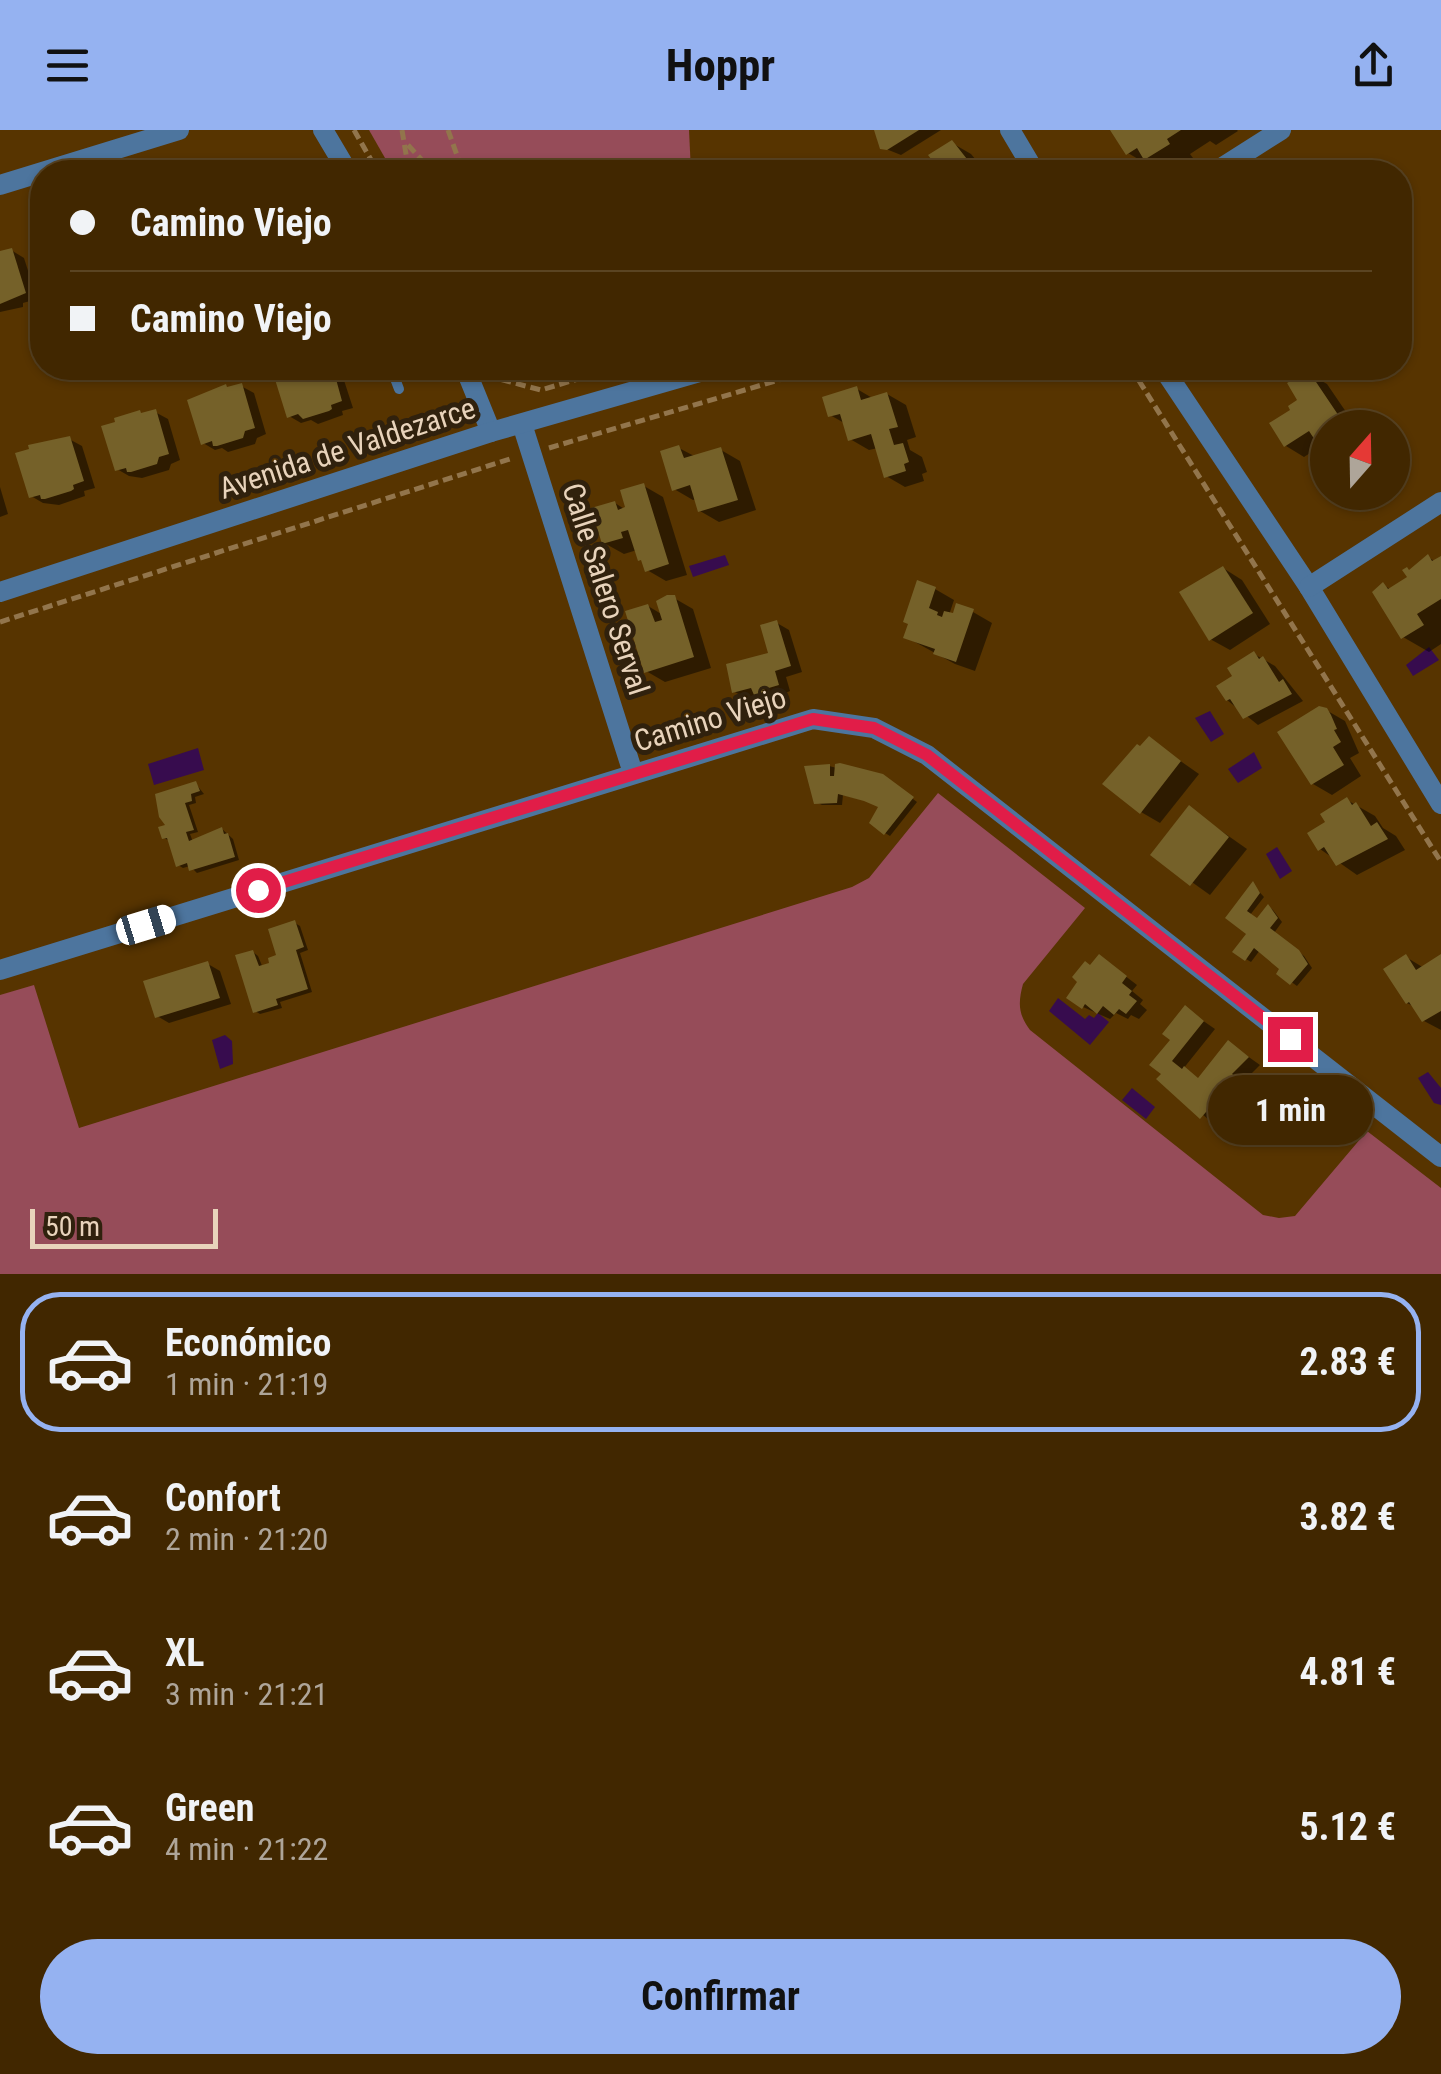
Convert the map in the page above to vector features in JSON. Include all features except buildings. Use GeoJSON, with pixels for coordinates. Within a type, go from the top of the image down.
{"type":"FeatureCollection","features":[{"type":"Feature","properties":{"kind":"street"},"geometry":{"type":"LineString","coordinates":[[83,160],[179,130]]}},
{"type":"Feature","properties":{"kind":"street"},"geometry":{"type":"LineString","coordinates":[[323,130],[341,160]]}},
{"type":"Feature","properties":{"kind":"street"},"geometry":{"type":"LineString","coordinates":[[1010,130],[1028,160]]}},
{"type":"Feature","properties":{"kind":"street"},"geometry":{"type":"LineString","coordinates":[[1233,160],[1281,130]]}},
{"type":"Feature","properties":{"kind":"street"},"geometry":{"type":"LineString","coordinates":[[0,186],[30,177]]}},
{"type":"Feature","properties":{"kind":"street"},"geometry":{"type":"LineString","coordinates":[[469,380],[491,432]]}},
{"type":"Feature","properties":{"kind":"street","name":"Avenida de Valdezarce"},"geometry":{"type":"LineString","coordinates":[[0,592],[491,432],[673,380]]}},
{"type":"Feature","properties":{"kind":"street"},"geometry":{"type":"LineString","coordinates":[[1170,380],[1309,588],[1441,804]]}},
{"type":"Feature","properties":{"kind":"street","name":"Calle Salero Serval"},"geometry":{"type":"LineString","coordinates":[[522,424],[633,773]]}},
{"type":"Feature","properties":{"kind":"street"},"geometry":{"type":"LineString","coordinates":[[1309,588],[1441,502]]}},
{"type":"Feature","properties":{"kind":"street","name":"Camino Viejo"},"geometry":{"type":"LineString","coordinates":[[0,970],[813,719],[874,728],[927,755],[1441,1157]]}},
{"type":"Feature","properties":{"kind":"lane"},"geometry":{"type":"LineString","coordinates":[[395,380],[398,389]]}},
{"type":"Feature","properties":{"kind":"path"},"geometry":{"type":"LineString","coordinates":[[354,130],[371,160]]}},
{"type":"Feature","properties":{"kind":"path"},"geometry":{"type":"LineString","coordinates":[[402,130],[408,160]]}},
{"type":"Feature","properties":{"kind":"path"},"geometry":{"type":"LineString","coordinates":[[448,130],[459,160]]}},
{"type":"Feature","properties":{"kind":"path"},"geometry":{"type":"LineString","coordinates":[[406,143],[422,160]]}},
{"type":"Feature","properties":{"kind":"path"},"geometry":{"type":"LineString","coordinates":[[504,380],[541,390],[575,380]]}},
{"type":"Feature","properties":{"kind":"path"},"geometry":{"type":"LineString","coordinates":[[0,622],[532,453],[778,380]]}},
{"type":"Feature","properties":{"kind":"path"},"geometry":{"type":"LineString","coordinates":[[1139,380],[1441,862]]}},
{"type":"Feature","properties":{"kind":"shaded area"},"geometry":{"type":"Polygon","coordinates":[[[369,130],[689,130],[690,160],[386,160],[369,130]]]}},
{"type":"Feature","properties":{"kind":"shaded area"},"geometry":{"type":"Polygon","coordinates":[[[725,555],[729,565],[693,577],[689,566],[725,555]]]}},
{"type":"Feature","properties":{"kind":"shaded area"},"geometry":{"type":"Polygon","coordinates":[[[1429,647],[1439,660],[1413,676],[1406,665],[1429,647]]]}},
{"type":"Feature","properties":{"kind":"shaded area"},"geometry":{"type":"Polygon","coordinates":[[[1210,711],[1224,734],[1211,742],[1195,718],[1210,711]]]}},
{"type":"Feature","properties":{"kind":"shaded area"},"geometry":{"type":"Polygon","coordinates":[[[198,748],[204,770],[154,785],[148,764],[198,748]]]}},
{"type":"Feature","properties":{"kind":"shaded area"},"geometry":{"type":"Polygon","coordinates":[[[1254,752],[1262,768],[1238,783],[1228,769],[1254,752]]]}},
{"type":"Feature","properties":{"kind":"shaded area"},"geometry":{"type":"Polygon","coordinates":[[[938,793],[1085,908],[1023,984],[1020,1008],[1030,1030],[1263,1215],[1295,1216],[1367,1131],[1441,1188],[1441,1274],[0,1274],[0,995],[34,985],[79,1128],[852,887],[869,878],[938,793]]]}},
{"type":"Feature","properties":{"kind":"shaded area"},"geometry":{"type":"Polygon","coordinates":[[[1277,847],[1292,871],[1280,879],[1266,854],[1277,847]]]}},
{"type":"Feature","properties":{"kind":"shaded area"},"geometry":{"type":"Polygon","coordinates":[[[1058,998],[1085,1019],[1098,1013],[1109,1022],[1090,1045],[1049,1011],[1058,998]]]}},
{"type":"Feature","properties":{"kind":"shaded area"},"geometry":{"type":"Polygon","coordinates":[[[225,1035],[232,1041],[233,1064],[220,1069],[212,1040],[225,1035]]]}},
{"type":"Feature","properties":{"kind":"shaded area"},"geometry":{"type":"Polygon","coordinates":[[[1428,1072],[1441,1088],[1441,1105],[1434,1103],[1418,1078],[1428,1072]]]}},
{"type":"Feature","properties":{"kind":"shaded area"},"geometry":{"type":"Polygon","coordinates":[[[1132,1088],[1155,1107],[1146,1119],[1122,1100],[1132,1088]]]}},
{"type":"Feature","properties":{"kind":"route"},"geometry":{"type":"LineString","coordinates":[[258,890],[813,719],[874,728],[927,755],[1290,1039]]}}]}
